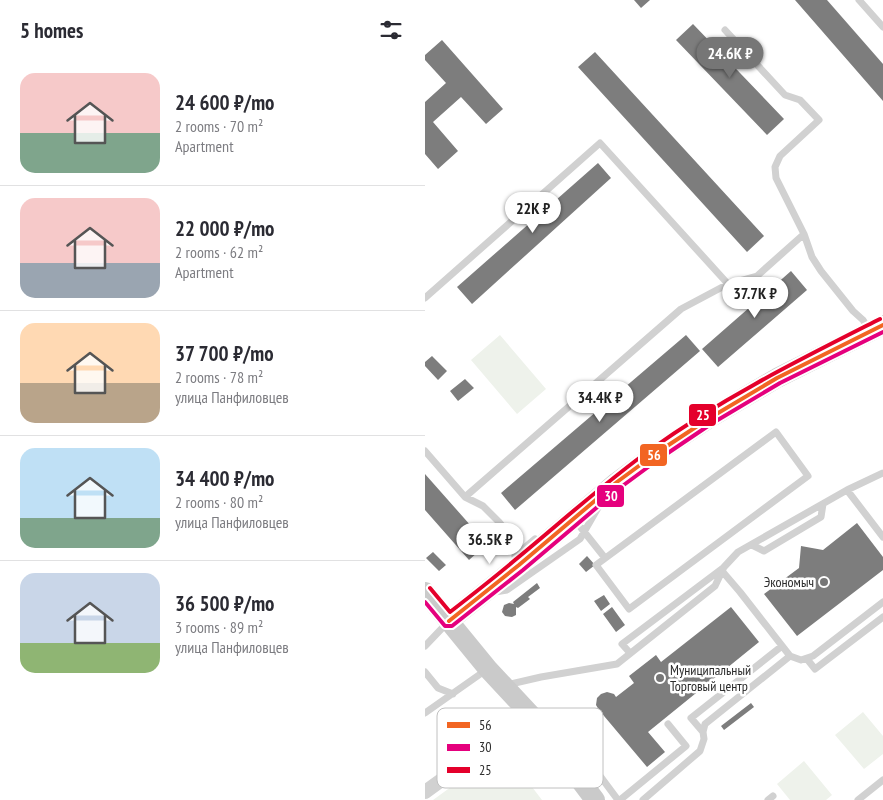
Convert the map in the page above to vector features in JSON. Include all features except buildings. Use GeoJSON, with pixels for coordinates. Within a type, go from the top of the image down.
{"type":"FeatureCollection","features":[{"type":"Feature","properties":{"kind":"street"},"geometry":{"type":"LineString","coordinates":[[449,621],[482,594],[524,554],[579,525],[610,488],[655,454],[708,419],[777,378],[876,327]]}},
{"type":"Feature","properties":{"kind":"street"},"geometry":{"type":"LineString","coordinates":[[426,594],[488,669],[524,708]]}},
{"type":"Feature","properties":{"kind":"street"},"geometry":{"type":"LineString","coordinates":[[425,792],[437,783]]}},
{"type":"Feature","properties":{"kind":"street"},"geometry":{"type":"LineString","coordinates":[[586,788],[595,800]]}},
{"type":"Feature","properties":{"kind":"lane"},"geometry":{"type":"LineString","coordinates":[[859,0],[883,26]]}},
{"type":"Feature","properties":{"kind":"lane"},"geometry":{"type":"LineString","coordinates":[[876,18],[883,12]]}},
{"type":"Feature","properties":{"kind":"lane"},"geometry":{"type":"LineString","coordinates":[[725,30],[785,95],[801,100],[819,120],[780,156],[775,167],[776,178],[804,234],[812,257],[821,271],[853,310],[863,320],[876,327]]}},
{"type":"Feature","properties":{"kind":"lane"},"geometry":{"type":"LineString","coordinates":[[425,298],[600,143],[728,284]]}},
{"type":"Feature","properties":{"kind":"lane"},"geometry":{"type":"LineString","coordinates":[[465,496],[681,309],[728,284],[757,276],[804,234]]}},
{"type":"Feature","properties":{"kind":"lane"},"geometry":{"type":"LineString","coordinates":[[775,432],[808,476],[629,609],[596,565],[605,558],[775,432]]}},
{"type":"Feature","properties":{"kind":"lane"},"geometry":{"type":"LineString","coordinates":[[425,451],[465,496],[483,506],[504,528],[524,554],[610,488]]}},
{"type":"Feature","properties":{"kind":"lane"},"geometry":{"type":"LineString","coordinates":[[630,653],[623,644],[723,569],[738,552],[847,490],[883,473]]}},
{"type":"Feature","properties":{"kind":"lane"},"geometry":{"type":"LineString","coordinates":[[847,490],[883,537]]}},
{"type":"Feature","properties":{"kind":"lane"},"geometry":{"type":"LineString","coordinates":[[751,545],[764,551],[821,517],[823,504]]}},
{"type":"Feature","properties":{"kind":"lane"},"geometry":{"type":"LineString","coordinates":[[579,525],[605,558]]}},
{"type":"Feature","properties":{"kind":"lane"},"geometry":{"type":"LineString","coordinates":[[482,594],[507,590],[580,539],[579,525]]}},
{"type":"Feature","properties":{"kind":"lane"},"geometry":{"type":"LineString","coordinates":[[723,569],[790,656],[801,660],[807,659],[822,649],[883,602]]}},
{"type":"Feature","properties":{"kind":"lane"},"geometry":{"type":"LineString","coordinates":[[503,686],[541,677],[617,664],[715,586],[723,569]]}},
{"type":"Feature","properties":{"kind":"lane"},"geometry":{"type":"LineString","coordinates":[[807,659],[815,669],[883,617]]}},
{"type":"Feature","properties":{"kind":"lane"},"geometry":{"type":"LineString","coordinates":[[425,646],[449,621]]}},
{"type":"Feature","properties":{"kind":"lane"},"geometry":{"type":"LineString","coordinates":[[703,732],[691,718],[782,646]]}},
{"type":"Feature","properties":{"kind":"lane"},"geometry":{"type":"LineString","coordinates":[[643,800],[700,751],[705,724],[790,656]]}},
{"type":"Feature","properties":{"kind":"lane"},"geometry":{"type":"LineString","coordinates":[[425,713],[488,669]]}},
{"type":"Feature","properties":{"kind":"lane"},"geometry":{"type":"LineString","coordinates":[[425,672],[438,688],[453,694]]}},
{"type":"Feature","properties":{"kind":"lane"},"geometry":{"type":"LineString","coordinates":[[603,779],[619,800],[686,746],[668,724]]}},
{"type":"Feature","properties":{"kind":"lane"},"geometry":{"type":"LineString","coordinates":[[858,800],[883,780]]}},
{"type":"Feature","properties":{"kind":"shaded area"},"geometry":{"type":"Polygon","coordinates":[[[500,335],[546,389],[517,414],[471,360],[500,335]]]}},
{"type":"Feature","properties":{"kind":"shaded area"},"geometry":{"type":"Polygon","coordinates":[[[863,712],[883,736],[883,754],[864,769],[835,735],[863,712]]]}},
{"type":"Feature","properties":{"kind":"shaded area"},"geometry":{"type":"Polygon","coordinates":[[[804,761],[832,795],[826,800],[790,800],[777,784],[804,761]]]}},
{"type":"Feature","properties":{"kind":"shaded area"},"geometry":{"type":"Polygon","coordinates":[[[449,788],[533,788],[542,800],[433,800],[449,788]]]}},
{"type":"Feature","properties":{"kind":"transit line","name":"25"},"geometry":{"type":"LineString","coordinates":[[430,588],[450,612],[615,476],[677,431],[762,380],[880,319]]}},
{"type":"Feature","properties":{"kind":"transit line","name":"56"},"geometry":{"type":"LineString","coordinates":[[449,621],[617,482],[655,454],[708,419],[777,378],[883,325]]}},
{"type":"Feature","properties":{"kind":"transit line","name":"30"},"geometry":{"type":"LineString","coordinates":[[425,602],[445,626],[452,626],[523,570],[621,487],[659,459],[711,424],[780,383],[883,332]]}},
{"type":"Feature","properties":{"kind":"place","name":"Экономыч"},"geometry":{"type":"Point","coordinates":[824,582]}},
{"type":"Feature","properties":{"kind":"place","name":"Муниципальный Торговый центр"},"geometry":{"type":"Point","coordinates":[660,678]}}]}
